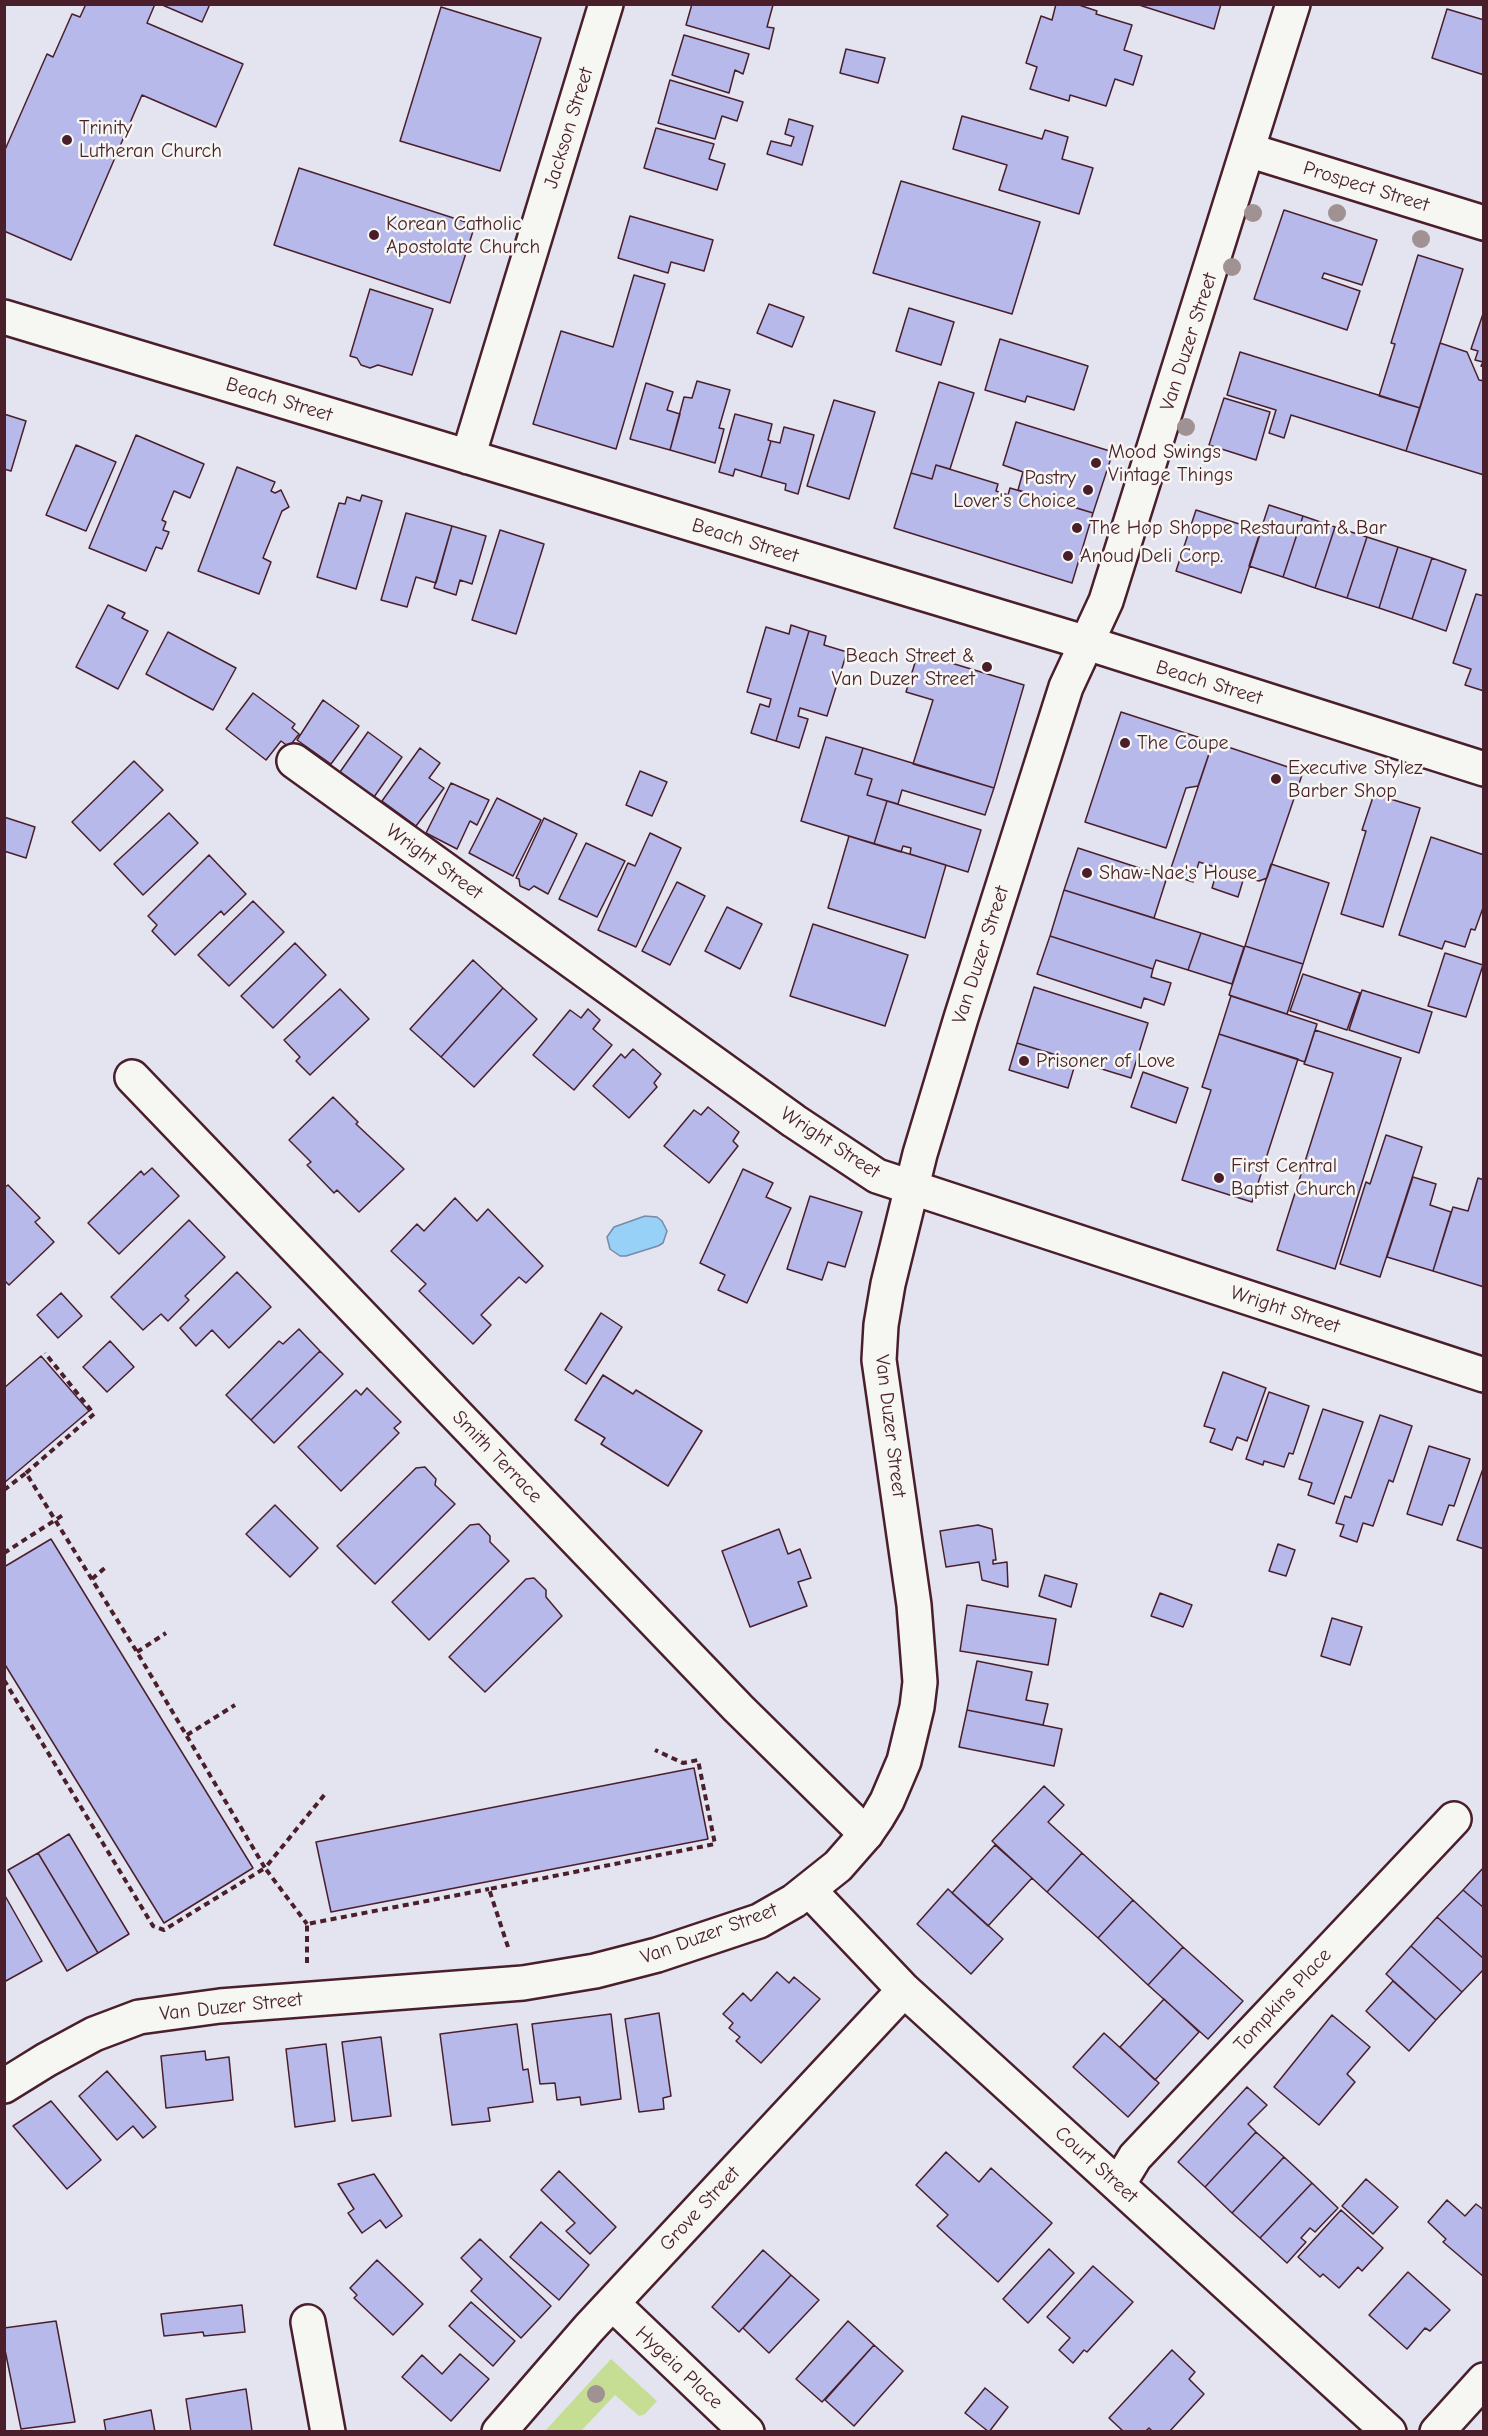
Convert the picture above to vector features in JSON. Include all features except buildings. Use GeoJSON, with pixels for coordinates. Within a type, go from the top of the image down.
{"type":"FeatureCollection","features":[{"type":"Feature","properties":{"kind":"street","name":"Jackson Street"},"geometry":{"type":"LineString","coordinates":[[468,457],[606,4]]}},
{"type":"Feature","properties":{"kind":"street","name":"Van Duzer Street"},"geometry":{"type":"LineString","coordinates":[[4,2086],[94,2034],[139,2018],[220,2006],[512,1984],[596,1971],[647,1958],[759,1921],[810,1891],[838,1866],[866,1834],[887,1801],[904,1761],[915,1716],[920,1682],[914,1605],[879,1360],[884,1303],[920,1154],[961,1018],[1062,698],[1110,590],[1293,4]]}},
{"type":"Feature","properties":{"kind":"street","name":"Prospect Street"},"geometry":{"type":"LineString","coordinates":[[1248,150],[1484,223]]}},
{"type":"Feature","properties":{"kind":"street","name":"Beach Street"},"geometry":{"type":"LineString","coordinates":[[4,317],[1087,643],[1484,769]]}},
{"type":"Feature","properties":{"kind":"street","name":"Wright Street"},"geometry":{"type":"LineString","coordinates":[[294,761],[794,1121],[877,1176],[1484,1375]]}},
{"type":"Feature","properties":{"kind":"street","name":"Smith Terrace"},"geometry":{"type":"LineString","coordinates":[[132,1077],[730,1700],[866,1834]]}},
{"type":"Feature","properties":{"kind":"street","name":"Tompkins Place"},"geometry":{"type":"LineString","coordinates":[[1118,2186],[1140,2152],[1454,1819]]}},
{"type":"Feature","properties":{"kind":"street","name":"Court Street"},"geometry":{"type":"LineString","coordinates":[[810,1891],[904,1990],[1389,2432]]}},
{"type":"Feature","properties":{"kind":"street","name":"Grove Street"},"geometry":{"type":"LineString","coordinates":[[499,2432],[613,2304],[904,1990]]}},
{"type":"Feature","properties":{"kind":"street","name":"Hygeia Place"},"geometry":{"type":"LineString","coordinates":[[613,2304],[747,2432]]}},
{"type":"Feature","properties":{"kind":"street"},"geometry":{"type":"LineString","coordinates":[[308,2322],[328,2432]]}},
{"type":"Feature","properties":{"kind":"street"},"geometry":{"type":"LineString","coordinates":[[1437,2432],[1484,2380]]}},
{"type":"Feature","properties":{"kind":"path"},"geometry":{"type":"LineString","coordinates":[[4,1490],[94,1414],[45,1353]]}},
{"type":"Feature","properties":{"kind":"path"},"geometry":{"type":"LineString","coordinates":[[26,1473],[188,1735],[265,1868],[307,1924],[306,1964]]}},
{"type":"Feature","properties":{"kind":"path"},"geometry":{"type":"LineString","coordinates":[[4,1553],[63,1515]]}},
{"type":"Feature","properties":{"kind":"path"},"geometry":{"type":"LineString","coordinates":[[92,1579],[107,1566]]}},
{"type":"Feature","properties":{"kind":"path"},"geometry":{"type":"LineString","coordinates":[[137,1652],[166,1633]]}},
{"type":"Feature","properties":{"kind":"path"},"geometry":{"type":"LineString","coordinates":[[4,1680],[153,1926],[164,1930],[265,1868],[325,1794]]}},
{"type":"Feature","properties":{"kind":"path"},"geometry":{"type":"LineString","coordinates":[[188,1735],[235,1706]]}},
{"type":"Feature","properties":{"kind":"path"},"geometry":{"type":"LineString","coordinates":[[307,1924],[715,1844],[698,1760],[683,1763],[655,1750]]}},
{"type":"Feature","properties":{"kind":"path"},"geometry":{"type":"LineString","coordinates":[[489,1889],[510,1953]]}},
{"type":"Feature","properties":{"kind":"green space"},"geometry":{"type":"Polygon","coordinates":[[[611,2359],[657,2401],[645,2414],[639,2416],[615,2395],[581,2431],[545,2431],[611,2359]]]}},
{"type":"Feature","properties":{"kind":"water"},"geometry":{"type":"Polygon","coordinates":[[[645,1216],[657,1217],[662,1221],[667,1231],[663,1243],[626,1256],[620,1256],[610,1249],[607,1237],[614,1227],[645,1216]]]}},
{"type":"Feature","properties":{"kind":"place","name":"Trinity Lutheran Church"},"geometry":{"type":"Point","coordinates":[67,140]}},
{"type":"Feature","properties":{"kind":"place","name":"Korean Catholic Apostolate Church"},"geometry":{"type":"Point","coordinates":[374,235]}},
{"type":"Feature","properties":{"kind":"place","name":"Mood Swings Vintage Things"},"geometry":{"type":"Point","coordinates":[1096,463]}},
{"type":"Feature","properties":{"kind":"place","name":"Pastry Lover's Choice"},"geometry":{"type":"Point","coordinates":[1088,490]}},
{"type":"Feature","properties":{"kind":"place","name":"The Hop Shoppe Restaurant & Bar"},"geometry":{"type":"Point","coordinates":[1077,528]}},
{"type":"Feature","properties":{"kind":"place","name":"Anoud Deli Corp."},"geometry":{"type":"Point","coordinates":[1068,556]}},
{"type":"Feature","properties":{"kind":"place","name":"Beach Street & Van Duzer Street"},"geometry":{"type":"Point","coordinates":[987,667]}},
{"type":"Feature","properties":{"kind":"place","name":"The Coupe"},"geometry":{"type":"Point","coordinates":[1125,743]}},
{"type":"Feature","properties":{"kind":"place","name":"Executive Stylez Barber Shop"},"geometry":{"type":"Point","coordinates":[1276,779]}},
{"type":"Feature","properties":{"kind":"place","name":"Shaw-Nae's House"},"geometry":{"type":"Point","coordinates":[1087,873]}},
{"type":"Feature","properties":{"kind":"place","name":"Prisoner of Love"},"geometry":{"type":"Point","coordinates":[1024,1061]}},
{"type":"Feature","properties":{"kind":"place","name":"First Central Baptist Church"},"geometry":{"type":"Point","coordinates":[1219,1178]}}]}
